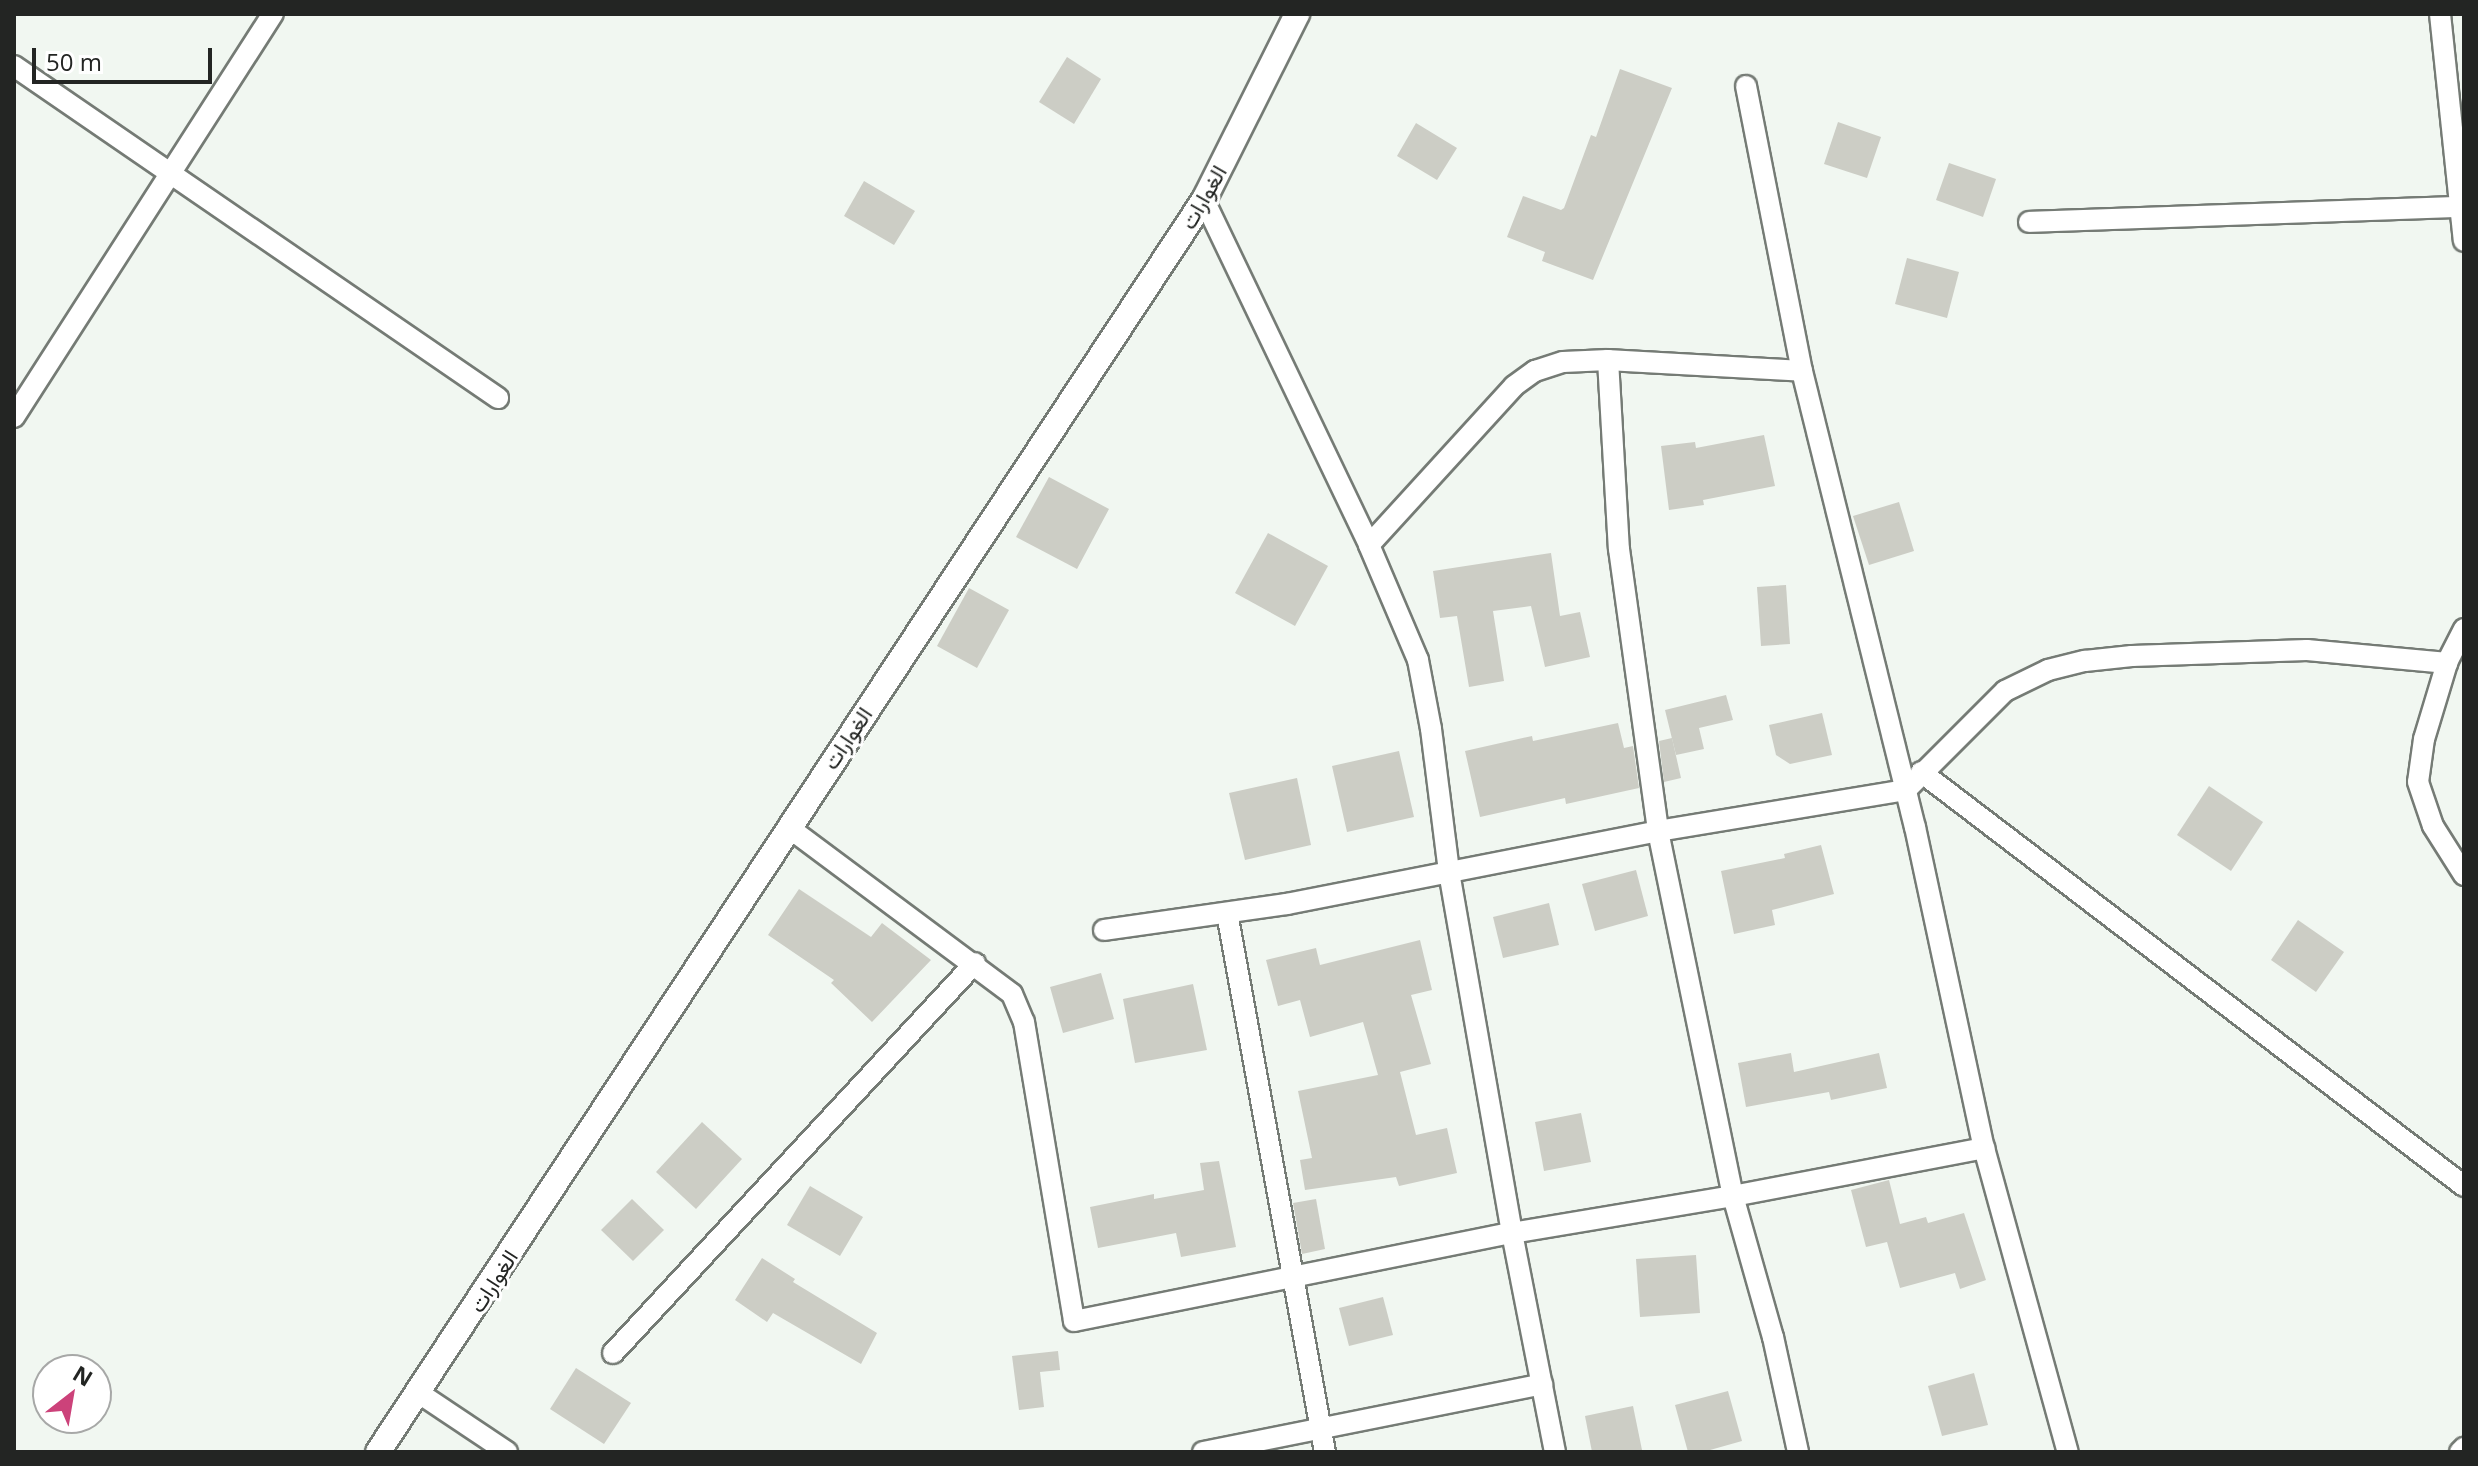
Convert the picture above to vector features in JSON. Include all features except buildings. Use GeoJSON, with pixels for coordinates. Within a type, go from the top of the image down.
{"type":"FeatureCollection","features":[{"type":"Feature","properties":{"kind":"street"},"geometry":{"type":"LineString","coordinates":[[14,417],[273,14]]}},
{"type":"Feature","properties":{"kind":"street","name":"الغوارات"},"geometry":{"type":"LineString","coordinates":[[378,1452],[1204,200],[1297,14]]}},
{"type":"Feature","properties":{"kind":"street"},"geometry":{"type":"LineString","coordinates":[[2440,14],[2464,241]]}},
{"type":"Feature","properties":{"kind":"street"},"geometry":{"type":"LineString","coordinates":[[14,66],[498,398]]}},
{"type":"Feature","properties":{"kind":"street"},"geometry":{"type":"LineString","coordinates":[[1746,86],[1802,371],[1906,790],[1984,1148],[2068,1452]]}},
{"type":"Feature","properties":{"kind":"street"},"geometry":{"type":"LineString","coordinates":[[1204,200],[1369,545],[1418,660],[1431,729],[1449,872],[1512,1233],[1555,1452]]}},
{"type":"Feature","properties":{"kind":"street"},"geometry":{"type":"LineString","coordinates":[[2029,222],[2460,207]]}},
{"type":"Feature","properties":{"kind":"street"},"geometry":{"type":"LineString","coordinates":[[1369,545],[1514,386],[1535,371],[1563,362],[1608,360],[1802,371]]}},
{"type":"Feature","properties":{"kind":"street"},"geometry":{"type":"LineString","coordinates":[[1608,360],[1619,549],[1658,831],[1733,1196],[1773,1337],[1798,1452]]}},
{"type":"Feature","properties":{"kind":"street"},"geometry":{"type":"LineString","coordinates":[[2464,629],[2447,663],[2424,739],[2418,782],[2433,826],[2464,875]]}},
{"type":"Feature","properties":{"kind":"street"},"geometry":{"type":"LineString","coordinates":[[1104,930],[1227,913],[1658,831],[1906,790],[2005,691],[2048,670],[2085,661],[2132,656],[2307,650],[2447,663]]}},
{"type":"Feature","properties":{"kind":"street"},"geometry":{"type":"LineString","coordinates":[[1921,772],[2464,1186]]}},
{"type":"Feature","properties":{"kind":"street"},"geometry":{"type":"LineString","coordinates":[[788,827],[975,963],[1012,994],[1024,1022],[1074,1321],[1512,1233],[1733,1196],[1984,1148]]}},
{"type":"Feature","properties":{"kind":"street"},"geometry":{"type":"LineString","coordinates":[[1227,913],[1325,1452]]}},
{"type":"Feature","properties":{"kind":"street"},"geometry":{"type":"LineString","coordinates":[[613,1353],[975,963]]}},
{"type":"Feature","properties":{"kind":"street"},"geometry":{"type":"LineString","coordinates":[[1203,1452],[1542,1384]]}},
{"type":"Feature","properties":{"kind":"street"},"geometry":{"type":"LineString","coordinates":[[419,1393],[507,1452]]}}]}
